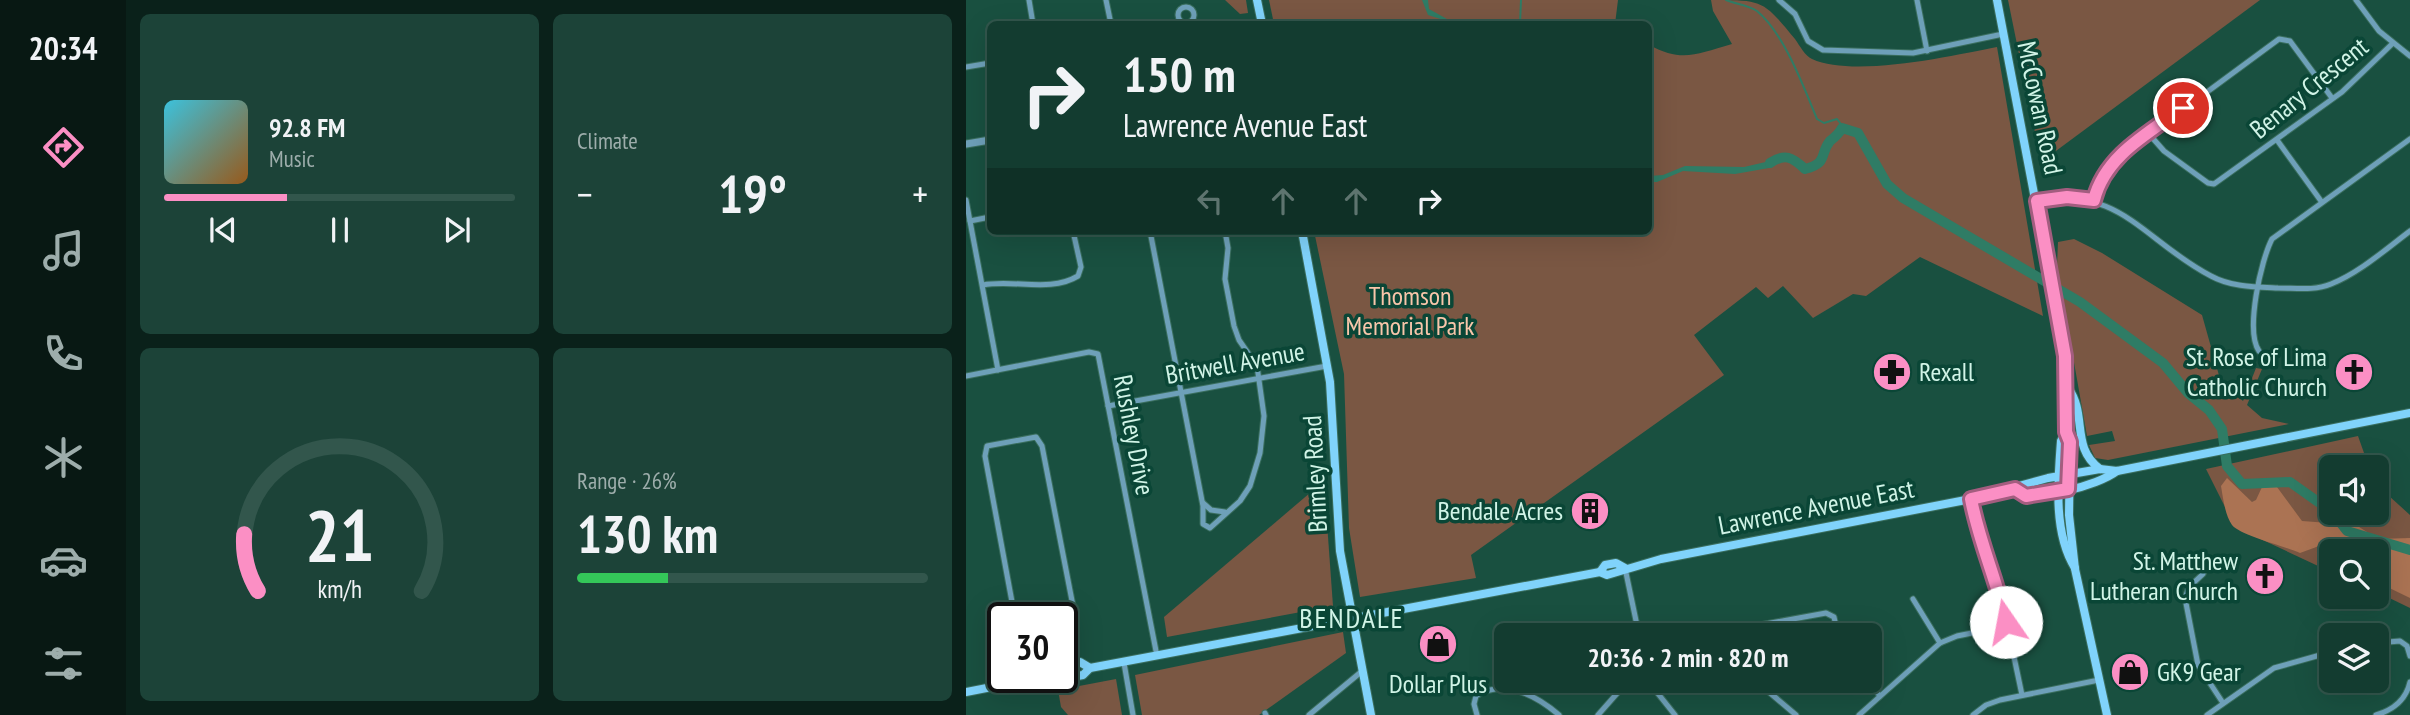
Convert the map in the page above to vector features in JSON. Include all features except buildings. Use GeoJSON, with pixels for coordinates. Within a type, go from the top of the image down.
{"type":"FeatureCollection","features":[{"type":"Feature","properties":{"kind":"main road"},"geometry":{"type":"LineString","coordinates":[[1257,0],[1261,21]]}},
{"type":"Feature","properties":{"kind":"main road","name":"McCowan Road"},"geometry":{"type":"LineString","coordinates":[[1997,0],[2055,298],[2067,388],[2066,432],[2070,442],[2069,474],[2063,490]]}},
{"type":"Feature","properties":{"kind":"main road","name":"Brimley Road"},"geometry":{"type":"LineString","coordinates":[[1303,235],[1327,366],[1337,518],[1351,618],[1371,715]]}},
{"type":"Feature","properties":{"kind":"main road"},"geometry":{"type":"LineString","coordinates":[[2067,388],[2077,401],[2082,444],[2087,459],[2100,469]]}},
{"type":"Feature","properties":{"kind":"main road","name":"Lawrence Avenue East"},"geometry":{"type":"LineString","coordinates":[[1078,676],[1090,668],[1600,572],[1605,565],[1616,563],[1625,568],[1971,499],[2015,489],[2025,482],[2100,469],[2117,471],[2410,413]]}},
{"type":"Feature","properties":{"kind":"main road","name":"McCowan Road"},"geometry":{"type":"LineString","coordinates":[[2066,432],[2061,441],[2059,476],[2075,569],[2107,715]]}},
{"type":"Feature","properties":{"kind":"main road","name":"Lawrence Avenue East"},"geometry":{"type":"LineString","coordinates":[[2015,489],[2026,496],[2063,490],[2104,481],[2117,471]]}},
{"type":"Feature","properties":{"kind":"main road","name":"Lawrence Avenue East"},"geometry":{"type":"LineString","coordinates":[[1078,662],[1090,668]]}},
{"type":"Feature","properties":{"kind":"main road"},"geometry":{"type":"LineString","coordinates":[[966,692],[987,687]]}},
{"type":"Feature","properties":{"kind":"street"},"geometry":{"type":"LineString","coordinates":[[1029,0],[1033,21]]}},
{"type":"Feature","properties":{"kind":"street"},"geometry":{"type":"LineString","coordinates":[[1106,0],[1110,21]]}},
{"type":"Feature","properties":{"kind":"street"},"geometry":{"type":"LineString","coordinates":[[1174,0],[1180,8]]}},
{"type":"Feature","properties":{"kind":"street"},"geometry":{"type":"LineString","coordinates":[[1779,0],[1795,14],[1808,41],[1823,50],[1927,51],[2003,34]]}},
{"type":"Feature","properties":{"kind":"street"},"geometry":{"type":"LineString","coordinates":[[1917,0],[1927,51]]}},
{"type":"Feature","properties":{"kind":"street"},"geometry":{"type":"LineString","coordinates":[[2356,0],[2392,44],[2410,56]]}},
{"type":"Feature","properties":{"kind":"street"},"geometry":{"type":"LineString","coordinates":[[2094,200],[2106,168],[2148,134],[2279,39],[2290,40],[2332,98]]}},
{"type":"Feature","properties":{"kind":"street","name":"Benary Crescent"},"geometry":{"type":"LineString","coordinates":[[2148,134],[2164,151],[2208,183],[2214,184],[2332,98],[2392,44]]}},
{"type":"Feature","properties":{"kind":"street"},"geometry":{"type":"LineString","coordinates":[[966,67],[987,64]]}},
{"type":"Feature","properties":{"kind":"street"},"geometry":{"type":"LineString","coordinates":[[2259,351],[2255,337],[2258,287],[2272,239],[2410,139]]}},
{"type":"Feature","properties":{"kind":"street"},"geometry":{"type":"LineString","coordinates":[[966,144],[987,140]]}},
{"type":"Feature","properties":{"kind":"street"},"geometry":{"type":"LineString","coordinates":[[2277,140],[2321,201]]}},
{"type":"Feature","properties":{"kind":"street"},"geometry":{"type":"LineString","coordinates":[[2037,201],[2067,197],[2094,200],[2121,215],[2211,276],[2228,283],[2258,287],[2306,289],[2329,285],[2345,278],[2410,230]]}},
{"type":"Feature","properties":{"kind":"street"},"geometry":{"type":"LineString","coordinates":[[966,200],[998,370]]}},
{"type":"Feature","properties":{"kind":"street"},"geometry":{"type":"LineString","coordinates":[[970,221],[987,218]]}},
{"type":"Feature","properties":{"kind":"street"},"geometry":{"type":"LineString","coordinates":[[983,285],[1008,282],[1038,285],[1078,276],[1081,267],[1074,235]]}},
{"type":"Feature","properties":{"kind":"street"},"geometry":{"type":"LineString","coordinates":[[1151,235],[1202,502],[1203,524],[1207,528],[1213,528],[1245,494],[1260,453],[1264,416],[1253,357],[1235,332],[1225,279],[1228,248],[1226,235]]}},
{"type":"Feature","properties":{"kind":"street","name":"Rushley Drive"},"geometry":{"type":"LineString","coordinates":[[966,376],[1093,352],[1101,358],[1157,656]]}},
{"type":"Feature","properties":{"kind":"street","name":"Britwell Avenue"},"geometry":{"type":"LineString","coordinates":[[1108,406],[1327,366]]}},
{"type":"Feature","properties":{"kind":"street"},"geometry":{"type":"LineString","coordinates":[[1012,602],[985,456],[986,446],[1036,437],[1042,446],[1072,602]]}},
{"type":"Feature","properties":{"kind":"street"},"geometry":{"type":"LineString","coordinates":[[1971,499],[1982,548],[1998,587],[2022,695]]}},
{"type":"Feature","properties":{"kind":"street"},"geometry":{"type":"LineString","coordinates":[[1202,502],[1211,510],[1228,511]]}},
{"type":"Feature","properties":{"kind":"street"},"geometry":{"type":"LineString","coordinates":[[1625,568],[1636,623]]}},
{"type":"Feature","properties":{"kind":"street"},"geometry":{"type":"LineString","coordinates":[[2203,574],[2189,587],[2185,598],[2198,665],[2223,703]]}},
{"type":"Feature","properties":{"kind":"street"},"geometry":{"type":"LineString","coordinates":[[1913,599],[1940,643]]}},
{"type":"Feature","properties":{"kind":"street"},"geometry":{"type":"LineString","coordinates":[[1771,623],[1826,613],[1834,617],[1835,623]]}},
{"type":"Feature","properties":{"kind":"street"},"geometry":{"type":"LineString","coordinates":[[1859,715],[1940,643],[1957,636],[2007,626]]}},
{"type":"Feature","properties":{"kind":"street"},"geometry":{"type":"LineString","coordinates":[[2389,642],[2400,641],[2407,646],[2410,656]]}},
{"type":"Feature","properties":{"kind":"street"},"geometry":{"type":"LineString","coordinates":[[2207,715],[2274,668],[2319,655]]}},
{"type":"Feature","properties":{"kind":"street"},"geometry":{"type":"LineString","coordinates":[[1124,663],[1133,715]]}},
{"type":"Feature","properties":{"kind":"street"},"geometry":{"type":"LineString","coordinates":[[1309,715],[1362,672]]}},
{"type":"Feature","properties":{"kind":"street"},"geometry":{"type":"LineString","coordinates":[[1973,715],[1986,705],[2022,695],[2099,680]]}},
{"type":"Feature","properties":{"kind":"street"},"geometry":{"type":"LineString","coordinates":[[2376,715],[2396,706],[2408,690],[2410,682]]}},
{"type":"Feature","properties":{"kind":"street"},"geometry":{"type":"LineString","coordinates":[[1477,715],[1474,704],[1476,696],[1502,690],[1518,690],[1534,695],[1559,715]]}},
{"type":"Feature","properties":{"kind":"street"},"geometry":{"type":"LineString","coordinates":[[1598,715],[1617,693]]}},
{"type":"Feature","properties":{"kind":"street"},"geometry":{"type":"LineString","coordinates":[[1658,693],[1675,715]]}},
{"type":"Feature","properties":{"kind":"street"},"geometry":{"type":"LineString","coordinates":[[1770,693],[1796,715]]}},
{"type":"Feature","properties":{"kind":"green space"},"geometry":{"type":"Polygon","coordinates":[[[1225,0],[1246,0],[1248,13],[1240,14],[1225,0]]]}},
{"type":"Feature","properties":{"kind":"green space"},"geometry":{"type":"Polygon","coordinates":[[[1269,0],[1618,0],[1615,21],[1273,21],[1269,0]]]}},
{"type":"Feature","properties":{"kind":"green space","name":"Thomson Memorial Park"},"geometry":{"type":"Polygon","coordinates":[[[1711,0],[1752,2],[1760,5],[1776,16],[1807,56],[1830,64],[1903,64],[1997,47],[2043,316],[1920,257],[1866,296],[1853,294],[1813,318],[1783,286],[1768,298],[1756,287],[1694,335],[1724,375],[1471,555],[1476,578],[1360,597],[1349,528],[1344,374],[1315,235],[1652,235],[1652,46],[1671,54],[1690,55],[1732,44],[1713,11],[1711,0]]]}},
{"type":"Feature","properties":{"kind":"green space"},"geometry":{"type":"Polygon","coordinates":[[[2008,0],[2260,0],[2041,162],[2008,0]]]}},
{"type":"Feature","properties":{"kind":"green space"},"geometry":{"type":"Polygon","coordinates":[[[2074,239],[2102,253],[2202,315],[2220,379],[2243,401],[2256,368],[2262,369],[2247,405],[2262,418],[2289,424],[2108,460],[2095,458],[2089,445],[2115,441],[2112,431],[2087,436],[2057,266],[2058,242],[2074,239]]]}},
{"type":"Feature","properties":{"kind":"green space"},"geometry":{"type":"Polygon","coordinates":[[[2358,436],[2365,455],[2319,455],[2319,525],[2389,525],[2389,496],[2410,515],[2410,608],[2389,598],[2389,539],[2319,539],[2319,566],[2252,535],[2229,515],[2206,469],[2358,436]]]}},
{"type":"Feature","properties":{"kind":"green space"},"geometry":{"type":"Polygon","coordinates":[[[1324,481],[1333,606],[1167,637],[1164,617],[1324,481]]]}},
{"type":"Feature","properties":{"kind":"green space"},"geometry":{"type":"Polygon","coordinates":[[[1343,632],[1346,653],[1259,715],[1142,715],[1135,675],[1343,632]]]}},
{"type":"Feature","properties":{"kind":"green space"},"geometry":{"type":"Polygon","coordinates":[[[1116,679],[1122,715],[1068,715],[1061,707],[1059,693],[1078,693],[1078,686],[1116,679]]]}},
{"type":"Feature","properties":{"kind":"shaded area"},"geometry":{"type":"Polygon","coordinates":[[[1422,0],[1428,0],[1429,9],[1451,21],[1447,21],[1428,15],[1422,0]]]}},
{"type":"Feature","properties":{"kind":"shaded area"},"geometry":{"type":"Polygon","coordinates":[[[1770,161],[1769,168],[1735,174],[1683,171],[1652,182],[1652,176],[1663,175],[1685,166],[1744,167],[1770,161]]]}},
{"type":"Feature","properties":{"kind":"shaded area"},"geometry":{"type":"Polygon","coordinates":[[[2227,478],[2252,502],[2256,500],[2262,487],[2270,483],[2277,487],[2302,521],[2319,522],[2319,525],[2356,525],[2378,539],[2319,539],[2319,546],[2300,553],[2254,537],[2232,525],[2221,486],[2227,478]]]}},
{"type":"Feature","properties":{"kind":"shaded area"},"geometry":{"type":"Polygon","coordinates":[[[2410,538],[2410,598],[2389,588],[2389,539],[2378,539],[2410,538]]]}},
{"type":"Feature","properties":{"kind":"waterway"},"geometry":{"type":"LineString","coordinates":[[1520,21],[1521,0]]}},
{"type":"Feature","properties":{"kind":"waterway"},"geometry":{"type":"LineString","coordinates":[[1726,0],[1757,11],[1767,21],[1792,62],[1817,119],[1824,123],[1837,119],[1844,128]]}},
{"type":"Feature","properties":{"kind":"waterway"},"geometry":{"type":"LineString","coordinates":[[1770,163],[1784,157],[1792,159],[1805,169],[1813,167],[1821,161],[1830,141],[1842,128],[1858,133],[1887,184],[1903,198],[2080,302],[2163,363],[2188,393],[2209,410],[2222,429],[2227,466],[2242,484],[2290,482],[2319,503]]}},
{"type":"Feature","properties":{"kind":"waterway"},"geometry":{"type":"LineString","coordinates":[[2342,525],[2347,531],[2410,550]]}},
{"type":"Feature","properties":{"kind":"place","name":"Rexall"},"geometry":{"type":"Point","coordinates":[1892,372]}},
{"type":"Feature","properties":{"kind":"place","name":"St. Rose of Lima Catholic Church"},"geometry":{"type":"Point","coordinates":[2354,372]}},
{"type":"Feature","properties":{"kind":"place","name":"Bendale Acres"},"geometry":{"type":"Point","coordinates":[1590,511]}},
{"type":"Feature","properties":{"kind":"place","name":"St. Matthew Lutheran Church"},"geometry":{"type":"Point","coordinates":[2265,576]}},
{"type":"Feature","properties":{"kind":"place","name":"Dollar Plus"},"geometry":{"type":"Point","coordinates":[1438,644]}},
{"type":"Feature","properties":{"kind":"place","name":"GK9 Gear"},"geometry":{"type":"Point","coordinates":[2130,672]}},
{"type":"Feature","properties":{"kind":"district","name":"BENDALE"},"geometry":{"type":"Point","coordinates":[1352,618]}},
{"type":"Feature","properties":{"kind":"route"},"geometry":{"type":"LineString","coordinates":[[2006,622],[1995,577],[1982,548],[1971,499],[2015,489],[2026,496],[2068,489],[2070,442],[2066,432],[2065,356],[2037,201],[2067,197],[2094,200],[2108,166],[2183,108]]}}]}
